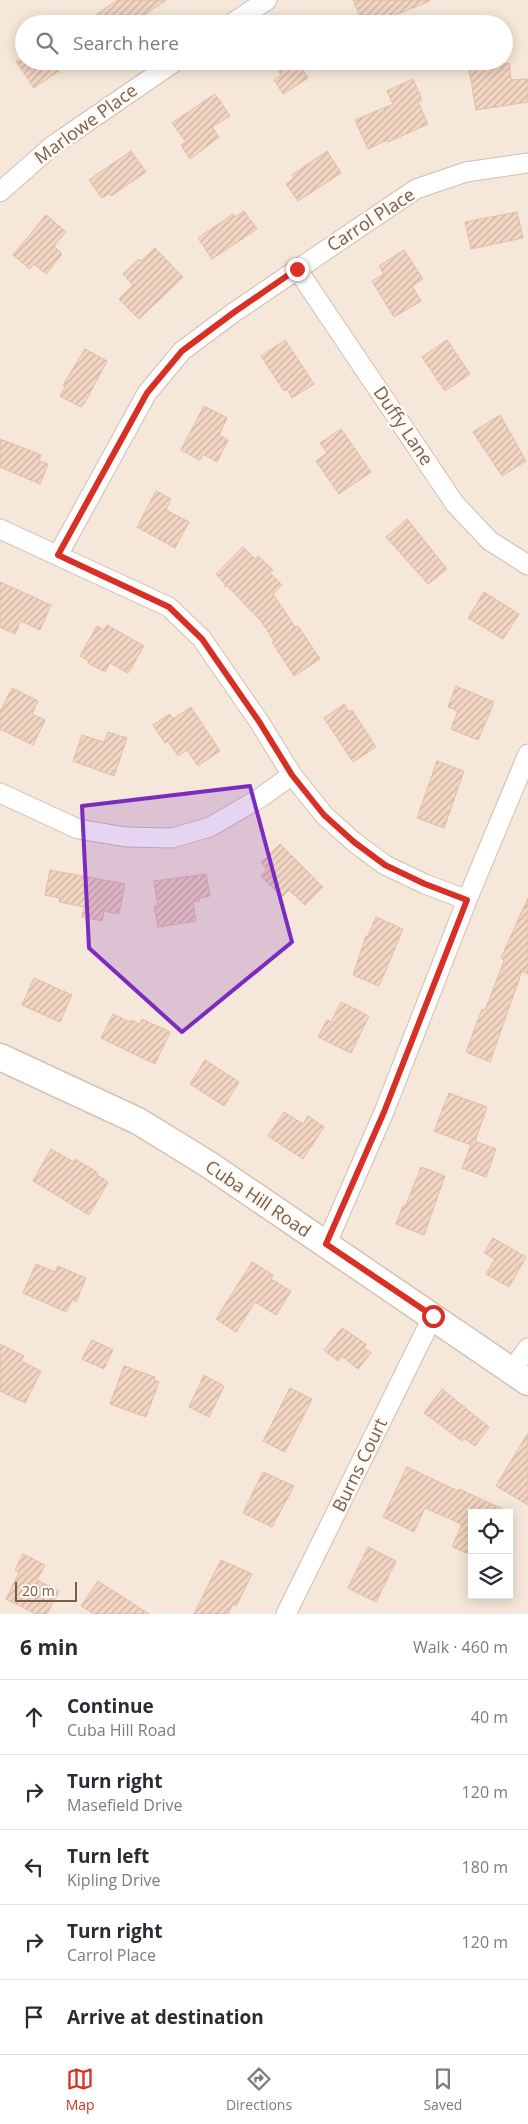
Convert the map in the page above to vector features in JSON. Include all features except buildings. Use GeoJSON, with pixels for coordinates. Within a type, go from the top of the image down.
{"type":"FeatureCollection","features":[{"type":"Feature","properties":{"kind":"main road","name":"Cuba Hill Road"},"geometry":{"type":"LineString","coordinates":[[0,1057],[138,1121],[208,1164],[520,1376]]}},
{"type":"Feature","properties":{"kind":"street"},"geometry":{"type":"LineString","coordinates":[[244,15],[267,0]]}},
{"type":"Feature","properties":{"kind":"street","name":"Marlowe Place"},"geometry":{"type":"LineString","coordinates":[[0,192],[52,146],[163,70]]}},
{"type":"Feature","properties":{"kind":"street","name":"Carrol Place"},"geometry":{"type":"LineString","coordinates":[[58,555],[147,393],[182,351],[233,313],[416,189],[466,172],[528,163]]}},
{"type":"Feature","properties":{"kind":"street","name":"Duffy Lane"},"geometry":{"type":"LineString","coordinates":[[297,269],[455,504],[490,541],[528,565]]}},
{"type":"Feature","properties":{"kind":"street"},"geometry":{"type":"LineString","coordinates":[[0,529],[169,607],[202,639],[260,723],[292,775],[324,815],[354,842],[385,865],[425,884],[467,900]]}},
{"type":"Feature","properties":{"kind":"street"},"geometry":{"type":"LineString","coordinates":[[326,1244],[384,1112],[467,900],[528,754]]}},
{"type":"Feature","properties":{"kind":"street"},"geometry":{"type":"LineString","coordinates":[[0,793],[78,829],[126,837],[172,838],[210,827],[260,798],[292,775]]}},
{"type":"Feature","properties":{"kind":"street","name":"Burns Court"},"geometry":{"type":"LineString","coordinates":[[286,1614],[433,1316]]}},
{"type":"Feature","properties":{"kind":"street"},"geometry":{"type":"LineString","coordinates":[[520,1376],[528,1348]]}},
{"type":"Feature","properties":{"kind":"highlighted area"},"geometry":{"type":"Polygon","coordinates":[[[250,786],[292,942],[182,1032],[89,948],[82,806],[250,786]]]}},
{"type":"Feature","properties":{"kind":"shaded area"},"geometry":{"type":"Polygon","coordinates":[[[0,0],[528,0],[528,1614],[0,1614],[0,0]]]}},
{"type":"Feature","properties":{"kind":"route"},"geometry":{"type":"LineString","coordinates":[[297,269],[182,351],[147,393],[58,555],[169,607],[202,639],[260,723],[292,775],[324,815],[354,842],[385,865],[425,884],[467,900],[384,1112],[326,1244],[433,1316]]}}]}
